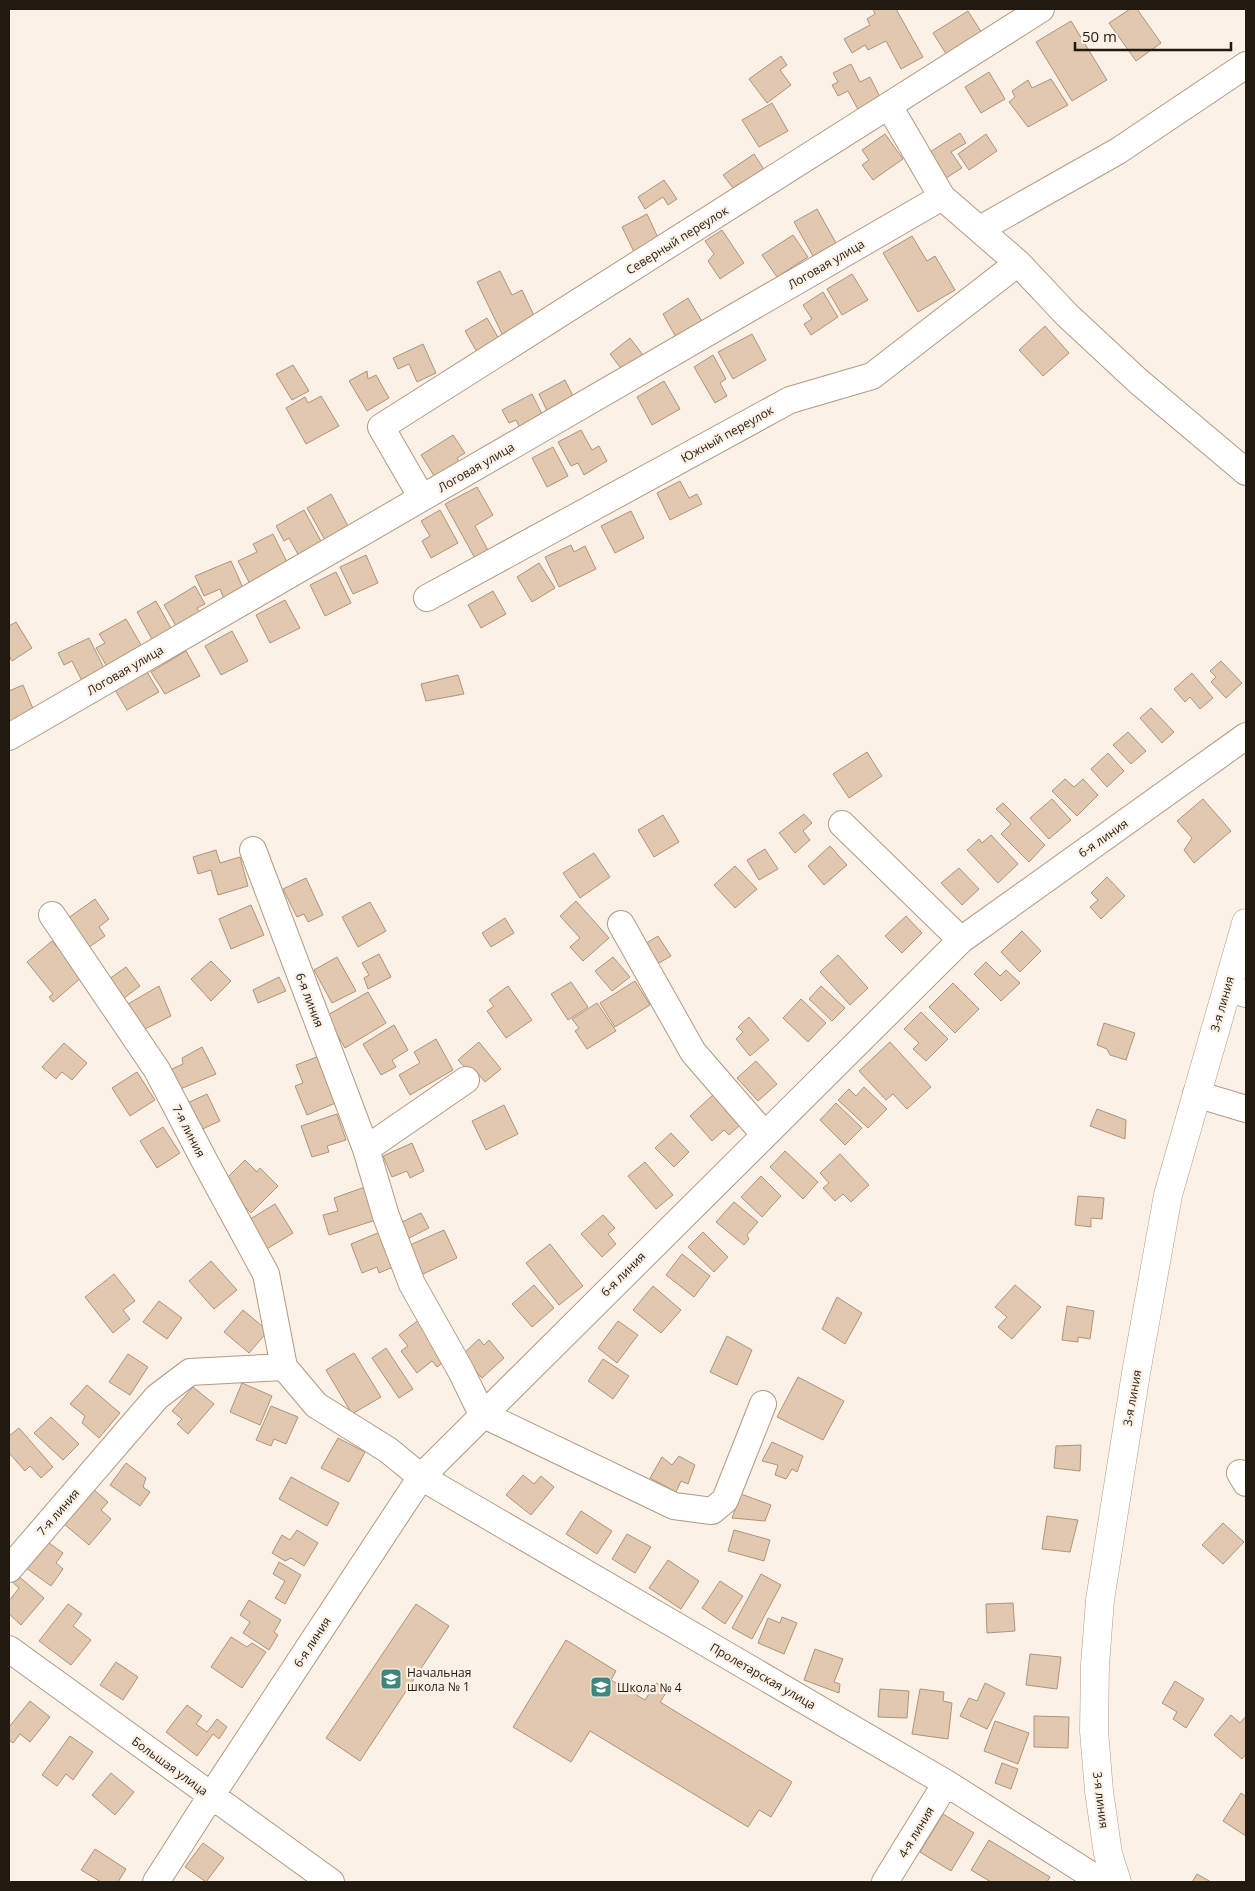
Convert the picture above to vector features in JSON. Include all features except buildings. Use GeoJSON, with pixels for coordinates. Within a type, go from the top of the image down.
{"type":"FeatureCollection","features":[{"type":"Feature","properties":{"kind":"main road","name":"3-я линия"},"geometry":{"type":"LineString","coordinates":[[1117,1882],[1108,1854],[1099,1791],[1094,1731],[1095,1665],[1100,1600],[1135,1382],[1168,1195],[1196,1094],[1236,991],[1246,923]]}},
{"type":"Feature","properties":{"kind":"street","name":"Северный переулок"},"geometry":{"type":"LineString","coordinates":[[422,498],[382,427],[1041,9]]}},
{"type":"Feature","properties":{"kind":"street"},"geometry":{"type":"LineString","coordinates":[[980,229],[1118,151],[1246,65]]}},
{"type":"Feature","properties":{"kind":"street"},"geometry":{"type":"LineString","coordinates":[[889,106],[942,197],[1018,263],[1067,315],[1131,374],[1246,472]]}},
{"type":"Feature","properties":{"kind":"street","name":"Логовая улица"},"geometry":{"type":"LineString","coordinates":[[9,737],[942,197]]}},
{"type":"Feature","properties":{"kind":"street","name":"Южный переулок"},"geometry":{"type":"LineString","coordinates":[[428,598],[790,400],[872,376],[1018,263]]}},
{"type":"Feature","properties":{"kind":"street","name":"6-я линия"},"geometry":{"type":"LineString","coordinates":[[156,1882],[421,1476],[960,940],[1246,736]]}},
{"type":"Feature","properties":{"kind":"street"},"geometry":{"type":"LineString","coordinates":[[842,824],[960,940]]}},
{"type":"Feature","properties":{"kind":"street","name":"6-я линия"},"geometry":{"type":"LineString","coordinates":[[253,850],[366,1149],[386,1216],[412,1284],[462,1371],[482,1414]]}},
{"type":"Feature","properties":{"kind":"street","name":"7-я линия"},"geometry":{"type":"LineString","coordinates":[[52,915],[158,1070],[266,1274],[284,1367],[316,1405],[388,1450],[421,1476]]}},
{"type":"Feature","properties":{"kind":"street"},"geometry":{"type":"LineString","coordinates":[[621,924],[693,1052],[764,1134]]}},
{"type":"Feature","properties":{"kind":"street"},"geometry":{"type":"LineString","coordinates":[[366,1149],[466,1080]]}},
{"type":"Feature","properties":{"kind":"street"},"geometry":{"type":"LineString","coordinates":[[1196,1094],[1246,1109]]}},
{"type":"Feature","properties":{"kind":"street","name":"7-я линия"},"geometry":{"type":"LineString","coordinates":[[9,1570],[157,1397],[190,1372],[284,1367]]}},
{"type":"Feature","properties":{"kind":"street"},"geometry":{"type":"LineString","coordinates":[[482,1414],[674,1506],[712,1512],[725,1500],[763,1404]]}},
{"type":"Feature","properties":{"kind":"street","name":"Пролетарская улица"},"geometry":{"type":"LineString","coordinates":[[421,1476],[946,1783],[1102,1882]]}},
{"type":"Feature","properties":{"kind":"street","name":"Большая улица"},"geometry":{"type":"LineString","coordinates":[[9,1649],[330,1882]]}},
{"type":"Feature","properties":{"kind":"street","name":"4-я линия"},"geometry":{"type":"LineString","coordinates":[[885,1882],[946,1783]]}},
{"type":"Feature","properties":{"kind":"place","name":"Начальная школа № 1"},"geometry":{"type":"Point","coordinates":[391,1679]}},
{"type":"Feature","properties":{"kind":"place","name":"Школа № 4"},"geometry":{"type":"Point","coordinates":[601,1687]}}]}
